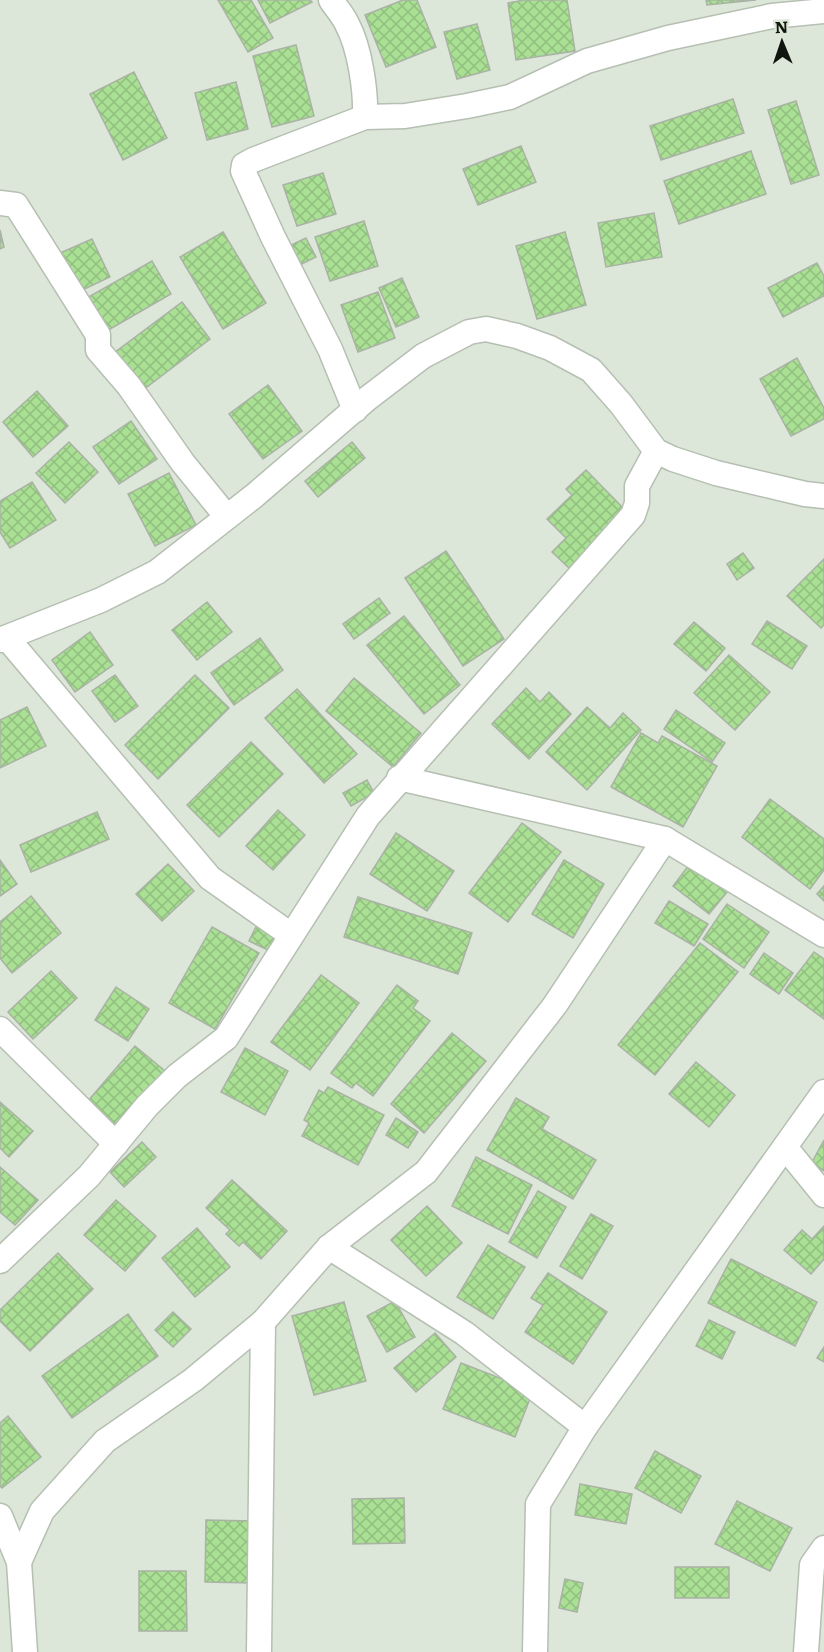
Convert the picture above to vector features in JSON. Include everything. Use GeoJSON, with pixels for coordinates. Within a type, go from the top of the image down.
{"type":"FeatureCollection","features":[{"type":"Feature","properties":{"kind":"street"},"geometry":{"type":"LineString","coordinates":[[331,0],[348,24],[356,50],[365,100],[365,117]]}},
{"type":"Feature","properties":{"kind":"street"},"geometry":{"type":"LineString","coordinates":[[355,410],[330,349],[273,237],[243,171],[244,165],[365,117],[405,116],[510,97],[587,61],[668,38],[772,16],[824,11]]}},
{"type":"Feature","properties":{"kind":"street"},"geometry":{"type":"LineString","coordinates":[[0,202],[16,205],[98,334],[98,350],[129,386],[183,463],[227,517]]}},
{"type":"Feature","properties":{"kind":"street"},"geometry":{"type":"LineString","coordinates":[[291,935],[210,878],[3,639],[101,600],[157,572],[423,356],[469,332],[486,329],[517,336],[550,348],[591,370],[656,451],[716,473],[824,496]]}},
{"type":"Feature","properties":{"kind":"street"},"geometry":{"type":"LineString","coordinates":[[0,1261],[89,1176],[147,1106],[177,1076],[226,1038],[368,816],[633,514],[637,503],[637,486],[656,451]]}},
{"type":"Feature","properties":{"kind":"street"},"geometry":{"type":"LineString","coordinates":[[399,778],[665,839],[824,935]]}},
{"type":"Feature","properties":{"kind":"street"},"geometry":{"type":"LineString","coordinates":[[19,1562],[42,1511],[105,1441],[193,1380],[263,1322],[329,1247],[426,1172],[555,1005],[665,839]]}},
{"type":"Feature","properties":{"kind":"street"},"geometry":{"type":"LineString","coordinates":[[0,1029],[116,1144]]}},
{"type":"Feature","properties":{"kind":"street"},"geometry":{"type":"LineString","coordinates":[[535,1652],[538,1504],[585,1427],[824,1092]]}},
{"type":"Feature","properties":{"kind":"street"},"geometry":{"type":"LineString","coordinates":[[785,1147],[824,1195]]}},
{"type":"Feature","properties":{"kind":"street"},"geometry":{"type":"LineString","coordinates":[[329,1247],[464,1334],[585,1427]]}},
{"type":"Feature","properties":{"kind":"street"},"geometry":{"type":"LineString","coordinates":[[259,1652],[263,1322]]}},
{"type":"Feature","properties":{"kind":"street"},"geometry":{"type":"LineString","coordinates":[[0,1515],[19,1562],[25,1652]]}},
{"type":"Feature","properties":{"kind":"street"},"geometry":{"type":"LineString","coordinates":[[806,1652],[812,1565],[824,1548]]}},
{"type":"Feature","properties":{"kind":"building"},"geometry":{"type":"Polygon","coordinates":[[[218,0],[251,0],[273,38],[248,52],[218,0]]]}},
{"type":"Feature","properties":{"kind":"building"},"geometry":{"type":"Polygon","coordinates":[[[258,0],[310,0],[312,2],[270,23],[258,0]]]}},
{"type":"Feature","properties":{"kind":"building"},"geometry":{"type":"Polygon","coordinates":[[[403,0],[417,0],[436,47],[386,67],[365,15],[403,0]]]}},
{"type":"Feature","properties":{"kind":"building"},"geometry":{"type":"Polygon","coordinates":[[[524,0],[567,0],[575,51],[516,60],[508,3],[524,0]]]}},
{"type":"Feature","properties":{"kind":"building"},"geometry":{"type":"Polygon","coordinates":[[[706,0],[756,0],[707,5],[706,0]]]}},
{"type":"Feature","properties":{"kind":"building"},"geometry":{"type":"Polygon","coordinates":[[[477,24],[490,70],[457,79],[444,32],[477,24]]]}},
{"type":"Feature","properties":{"kind":"building"},"geometry":{"type":"Polygon","coordinates":[[[296,45],[314,116],[272,127],[253,56],[296,45]]]}},
{"type":"Feature","properties":{"kind":"building"},"geometry":{"type":"Polygon","coordinates":[[[134,72],[167,138],[123,160],[90,94],[134,72]]]}},
{"type":"Feature","properties":{"kind":"building"},"geometry":{"type":"Polygon","coordinates":[[[236,82],[248,129],[207,140],[195,93],[236,82]]]}},
{"type":"Feature","properties":{"kind":"building"},"geometry":{"type":"Polygon","coordinates":[[[733,99],[744,133],[661,160],[650,126],[733,99]]]}},
{"type":"Feature","properties":{"kind":"building"},"geometry":{"type":"Polygon","coordinates":[[[796,101],[819,175],[791,184],[768,110],[796,101]]]}},
{"type":"Feature","properties":{"kind":"building"},"geometry":{"type":"Polygon","coordinates":[[[521,146],[536,182],[478,205],[463,169],[521,146]]]}},
{"type":"Feature","properties":{"kind":"building"},"geometry":{"type":"Polygon","coordinates":[[[751,151],[766,194],[679,224],[664,181],[751,151]]]}},
{"type":"Feature","properties":{"kind":"building"},"geometry":{"type":"Polygon","coordinates":[[[323,173],[336,214],[297,226],[283,185],[323,173]]]}},
{"type":"Feature","properties":{"kind":"building"},"geometry":{"type":"Polygon","coordinates":[[[654,213],[662,257],[606,267],[598,223],[654,213]]]}},
{"type":"Feature","properties":{"kind":"building"},"geometry":{"type":"Polygon","coordinates":[[[364,221],[378,266],[330,281],[315,237],[364,221]]]}},
{"type":"Feature","properties":{"kind":"building"},"geometry":{"type":"Polygon","coordinates":[[[0,230],[4,247],[0,249],[0,230]]]}},
{"type":"Feature","properties":{"kind":"building"},"geometry":{"type":"Polygon","coordinates":[[[223,232],[266,303],[223,329],[180,257],[223,232]]]}},
{"type":"Feature","properties":{"kind":"building"},"geometry":{"type":"Polygon","coordinates":[[[565,232],[586,305],[537,319],[516,246],[565,232]]]}},
{"type":"Feature","properties":{"kind":"building"},"geometry":{"type":"Polygon","coordinates":[[[306,238],[316,257],[298,266],[289,246],[306,238]]]}},
{"type":"Feature","properties":{"kind":"building"},"geometry":{"type":"Polygon","coordinates":[[[92,239],[110,277],[76,293],[58,254],[92,239]]]}},
{"type":"Feature","properties":{"kind":"building"},"geometry":{"type":"Polygon","coordinates":[[[152,261],[171,294],[105,332],[85,299],[152,261]]]}},
{"type":"Feature","properties":{"kind":"building"},"geometry":{"type":"Polygon","coordinates":[[[817,263],[824,276],[824,296],[783,317],[768,288],[817,263]]]}},
{"type":"Feature","properties":{"kind":"building"},"geometry":{"type":"Polygon","coordinates":[[[402,278],[419,317],[396,327],[379,288],[402,278]]]}},
{"type":"Feature","properties":{"kind":"building"},"geometry":{"type":"Polygon","coordinates":[[[378,292],[395,338],[358,352],[341,305],[378,292]]]}},
{"type":"Feature","properties":{"kind":"building"},"geometry":{"type":"Polygon","coordinates":[[[182,302],[210,339],[143,390],[114,353],[182,302]]]}},
{"type":"Feature","properties":{"kind":"building"},"geometry":{"type":"Polygon","coordinates":[[[797,358],[824,408],[824,419],[791,436],[760,379],[797,358]]]}},
{"type":"Feature","properties":{"kind":"building"},"geometry":{"type":"Polygon","coordinates":[[[268,385],[302,431],[263,459],[229,414],[268,385]]]}},
{"type":"Feature","properties":{"kind":"building"},"geometry":{"type":"Polygon","coordinates":[[[37,391],[68,426],[33,457],[3,422],[37,391]]]}},
{"type":"Feature","properties":{"kind":"building"},"geometry":{"type":"Polygon","coordinates":[[[131,421],[157,459],[119,484],[93,447],[131,421]]]}},
{"type":"Feature","properties":{"kind":"building"},"geometry":{"type":"Polygon","coordinates":[[[69,442],[98,472],[65,503],[36,473],[69,442]]]}},
{"type":"Feature","properties":{"kind":"building"},"geometry":{"type":"Polygon","coordinates":[[[352,442],[365,458],[318,497],[305,481],[352,442]]]}},
{"type":"Feature","properties":{"kind":"building"},"geometry":{"type":"Polygon","coordinates":[[[586,470],[627,512],[569,568],[552,552],[566,538],[547,519],[572,495],[566,489],[586,470]]]}},
{"type":"Feature","properties":{"kind":"building"},"geometry":{"type":"Polygon","coordinates":[[[169,473],[196,525],[155,546],[128,494],[169,473]]]}},
{"type":"Feature","properties":{"kind":"building"},"geometry":{"type":"Polygon","coordinates":[[[32,482],[56,520],[10,548],[0,532],[0,501],[32,482]]]}},
{"type":"Feature","properties":{"kind":"building"},"geometry":{"type":"Polygon","coordinates":[[[446,551],[504,639],[463,666],[405,578],[446,551]]]}},
{"type":"Feature","properties":{"kind":"building"},"geometry":{"type":"Polygon","coordinates":[[[743,553],[754,568],[737,580],[727,564],[743,553]]]}},
{"type":"Feature","properties":{"kind":"building"},"geometry":{"type":"Polygon","coordinates":[[[824,559],[824,625],[821,628],[787,596],[824,559]]]}},
{"type":"Feature","properties":{"kind":"building"},"geometry":{"type":"Polygon","coordinates":[[[379,598],[390,613],[354,639],[343,624],[379,598]]]}},
{"type":"Feature","properties":{"kind":"building"},"geometry":{"type":"Polygon","coordinates":[[[207,602],[232,632],[197,660],[172,630],[207,602]]]}},
{"type":"Feature","properties":{"kind":"building"},"geometry":{"type":"Polygon","coordinates":[[[404,616],[460,685],[424,714],[367,645],[404,616]]]}},
{"type":"Feature","properties":{"kind":"building"},"geometry":{"type":"Polygon","coordinates":[[[767,621],[807,646],[792,669],[752,644],[767,621]]]}},
{"type":"Feature","properties":{"kind":"building"},"geometry":{"type":"Polygon","coordinates":[[[694,622],[725,648],[706,671],[674,644],[694,622]]]}},
{"type":"Feature","properties":{"kind":"building"},"geometry":{"type":"Polygon","coordinates":[[[90,632],[113,665],[75,692],[52,660],[90,632]]]}},
{"type":"Feature","properties":{"kind":"building"},"geometry":{"type":"Polygon","coordinates":[[[260,638],[283,670],[234,705],[211,673],[260,638]]]}},
{"type":"Feature","properties":{"kind":"building"},"geometry":{"type":"Polygon","coordinates":[[[729,655],[770,692],[735,730],[694,693],[729,655]]]}},
{"type":"Feature","properties":{"kind":"building"},"geometry":{"type":"Polygon","coordinates":[[[115,675],[138,706],[115,722],[92,691],[115,675]]]}},
{"type":"Feature","properties":{"kind":"building"},"geometry":{"type":"Polygon","coordinates":[[[195,675],[229,708],[158,779],[125,745],[195,675]]]}},
{"type":"Feature","properties":{"kind":"building"},"geometry":{"type":"Polygon","coordinates":[[[354,678],[421,733],[393,767],[326,711],[354,678]]]}},
{"type":"Feature","properties":{"kind":"building"},"geometry":{"type":"Polygon","coordinates":[[[526,688],[540,702],[549,692],[571,714],[529,759],[492,724],[526,688]]]}},
{"type":"Feature","properties":{"kind":"building"},"geometry":{"type":"Polygon","coordinates":[[[297,689],[357,754],[324,783],[265,718],[297,689]]]}},
{"type":"Feature","properties":{"kind":"building"},"geometry":{"type":"Polygon","coordinates":[[[27,707],[46,746],[0,768],[0,720],[27,707]]]}},
{"type":"Feature","properties":{"kind":"building"},"geometry":{"type":"Polygon","coordinates":[[[587,707],[610,728],[623,713],[641,730],[587,790],[546,752],[587,707]]]}},
{"type":"Feature","properties":{"kind":"building"},"geometry":{"type":"Polygon","coordinates":[[[676,710],[725,743],[712,762],[664,729],[676,710]]]}},
{"type":"Feature","properties":{"kind":"building"},"geometry":{"type":"Polygon","coordinates":[[[641,733],[658,743],[662,736],[717,766],[683,827],[611,787],[641,733]]]}},
{"type":"Feature","properties":{"kind":"building"},"geometry":{"type":"Polygon","coordinates":[[[251,742],[283,774],[219,837],[187,805],[251,742]]]}},
{"type":"Feature","properties":{"kind":"building"},"geometry":{"type":"Polygon","coordinates":[[[367,780],[374,793],[351,806],[343,793],[367,780]]]}},
{"type":"Feature","properties":{"kind":"building"},"geometry":{"type":"Polygon","coordinates":[[[770,799],[824,839],[824,870],[810,889],[742,837],[770,799]]]}},
{"type":"Feature","properties":{"kind":"building"},"geometry":{"type":"Polygon","coordinates":[[[278,810],[305,835],[273,870],[246,846],[278,810]]]}},
{"type":"Feature","properties":{"kind":"building"},"geometry":{"type":"Polygon","coordinates":[[[97,812],[109,839],[31,872],[20,845],[97,812]]]}},
{"type":"Feature","properties":{"kind":"building"},"geometry":{"type":"Polygon","coordinates":[[[522,823],[561,852],[508,922],[469,893],[522,823]]]}},
{"type":"Feature","properties":{"kind":"building"},"geometry":{"type":"Polygon","coordinates":[[[396,833],[454,871],[427,911],[370,874],[396,833]]]}},
{"type":"Feature","properties":{"kind":"building"},"geometry":{"type":"Polygon","coordinates":[[[695,857],[732,886],[709,914],[673,886],[695,857]]]}},
{"type":"Feature","properties":{"kind":"building"},"geometry":{"type":"Polygon","coordinates":[[[0,860],[17,884],[0,896],[0,860]]]}},
{"type":"Feature","properties":{"kind":"building"},"geometry":{"type":"Polygon","coordinates":[[[564,860],[604,884],[573,938],[532,914],[564,860]]]}},
{"type":"Feature","properties":{"kind":"building"},"geometry":{"type":"Polygon","coordinates":[[[168,864],[194,891],[162,921],[136,894],[168,864]]]}},
{"type":"Feature","properties":{"kind":"building"},"geometry":{"type":"Polygon","coordinates":[[[824,886],[824,901],[817,894],[824,886]]]}},
{"type":"Feature","properties":{"kind":"building"},"geometry":{"type":"Polygon","coordinates":[[[31,896],[61,933],[12,973],[0,958],[0,922],[31,896]]]}},
{"type":"Feature","properties":{"kind":"building"},"geometry":{"type":"Polygon","coordinates":[[[358,897],[472,933],[458,974],[344,937],[358,897]]]}},
{"type":"Feature","properties":{"kind":"building"},"geometry":{"type":"Polygon","coordinates":[[[669,901],[708,924],[694,946],[655,923],[669,901]]]}},
{"type":"Feature","properties":{"kind":"building"},"geometry":{"type":"Polygon","coordinates":[[[727,904],[769,932],[744,968],[703,939],[727,904]]]}},
{"type":"Feature","properties":{"kind":"building"},"geometry":{"type":"Polygon","coordinates":[[[258,923],[281,934],[272,952],[249,941],[258,923]]]}},
{"type":"Feature","properties":{"kind":"building"},"geometry":{"type":"Polygon","coordinates":[[[212,927],[259,953],[215,1029],[169,1003],[212,927]]]}},
{"type":"Feature","properties":{"kind":"building"},"geometry":{"type":"Polygon","coordinates":[[[700,943],[738,972],[655,1075],[618,1045],[700,943]]]}},
{"type":"Feature","properties":{"kind":"building"},"geometry":{"type":"Polygon","coordinates":[[[814,952],[824,959],[824,1019],[785,990],[814,952]]]}},
{"type":"Feature","properties":{"kind":"building"},"geometry":{"type":"Polygon","coordinates":[[[764,953],[793,973],[779,994],[750,974],[764,953]]]}},
{"type":"Feature","properties":{"kind":"building"},"geometry":{"type":"Polygon","coordinates":[[[51,971],[77,998],[33,1039],[8,1012],[51,971]]]}},
{"type":"Feature","properties":{"kind":"building"},"geometry":{"type":"Polygon","coordinates":[[[321,975],[359,1003],[310,1070],[271,1042],[321,975]]]}},
{"type":"Feature","properties":{"kind":"building"},"geometry":{"type":"Polygon","coordinates":[[[397,985],[418,1001],[413,1008],[430,1021],[373,1096],[356,1083],[352,1088],[331,1073],[397,985]]]}},
{"type":"Feature","properties":{"kind":"building"},"geometry":{"type":"Polygon","coordinates":[[[116,987],[149,1009],[128,1041],[95,1020],[116,987]]]}},
{"type":"Feature","properties":{"kind":"building"},"geometry":{"type":"Polygon","coordinates":[[[452,1033],[486,1061],[424,1133],[391,1104],[452,1033]]]}},
{"type":"Feature","properties":{"kind":"building"},"geometry":{"type":"Polygon","coordinates":[[[135,1046],[170,1075],[122,1131],[88,1101],[135,1046]]]}},
{"type":"Feature","properties":{"kind":"building"},"geometry":{"type":"Polygon","coordinates":[[[245,1048],[288,1071],[265,1115],[221,1092],[245,1048]]]}},
{"type":"Feature","properties":{"kind":"building"},"geometry":{"type":"Polygon","coordinates":[[[696,1062],[735,1095],[709,1127],[669,1094],[696,1062]]]}},
{"type":"Feature","properties":{"kind":"building"},"geometry":{"type":"Polygon","coordinates":[[[328,1087],[384,1115],[358,1165],[302,1136],[309,1123],[304,1120],[319,1090],[324,1093],[328,1087]]]}},
{"type":"Feature","properties":{"kind":"building"},"geometry":{"type":"Polygon","coordinates":[[[516,1098],[549,1117],[542,1129],[596,1160],[573,1199],[487,1150],[516,1098]]]}},
{"type":"Feature","properties":{"kind":"building"},"geometry":{"type":"Polygon","coordinates":[[[0,1102],[33,1131],[9,1157],[0,1148],[0,1102]]]}},
{"type":"Feature","properties":{"kind":"building"},"geometry":{"type":"Polygon","coordinates":[[[396,1118],[418,1132],[408,1148],[386,1135],[396,1118]]]}},
{"type":"Feature","properties":{"kind":"building"},"geometry":{"type":"Polygon","coordinates":[[[824,1140],[824,1171],[811,1164],[824,1140]]]}},
{"type":"Feature","properties":{"kind":"building"},"geometry":{"type":"Polygon","coordinates":[[[142,1142],[156,1157],[124,1187],[110,1172],[142,1142]]]}},
{"type":"Feature","properties":{"kind":"building"},"geometry":{"type":"Polygon","coordinates":[[[476,1157],[532,1185],[508,1234],[452,1206],[476,1157]]]}},
{"type":"Feature","properties":{"kind":"building"},"geometry":{"type":"Polygon","coordinates":[[[0,1167],[38,1200],[15,1225],[0,1212],[0,1167]]]}},
{"type":"Feature","properties":{"kind":"building"},"geometry":{"type":"Polygon","coordinates":[[[232,1180],[287,1231],[261,1259],[243,1242],[239,1246],[226,1234],[230,1230],[206,1208],[232,1180]]]}},
{"type":"Feature","properties":{"kind":"building"},"geometry":{"type":"Polygon","coordinates":[[[538,1191],[566,1207],[537,1258],[509,1242],[538,1191]]]}},
{"type":"Feature","properties":{"kind":"building"},"geometry":{"type":"Polygon","coordinates":[[[116,1200],[156,1236],[125,1271],[84,1235],[116,1200]]]}},
{"type":"Feature","properties":{"kind":"building"},"geometry":{"type":"Polygon","coordinates":[[[427,1206],[462,1243],[426,1276],[391,1240],[427,1206]]]}},
{"type":"Feature","properties":{"kind":"building"},"geometry":{"type":"Polygon","coordinates":[[[591,1214],[613,1226],[582,1279],[560,1266],[591,1214]]]}},
{"type":"Feature","properties":{"kind":"building"},"geometry":{"type":"Polygon","coordinates":[[[824,1226],[824,1259],[811,1274],[784,1250],[802,1230],[812,1239],[824,1226]]]}},
{"type":"Feature","properties":{"kind":"building"},"geometry":{"type":"Polygon","coordinates":[[[197,1228],[230,1267],[195,1297],[162,1258],[197,1228]]]}},
{"type":"Feature","properties":{"kind":"building"},"geometry":{"type":"Polygon","coordinates":[[[488,1245],[525,1267],[493,1319],[457,1297],[488,1245]]]}},
{"type":"Feature","properties":{"kind":"building"},"geometry":{"type":"Polygon","coordinates":[[[58,1253],[93,1289],[30,1351],[0,1321],[0,1310],[58,1253]]]}},
{"type":"Feature","properties":{"kind":"building"},"geometry":{"type":"Polygon","coordinates":[[[731,1259],[817,1302],[795,1346],[708,1303],[731,1259]]]}},
{"type":"Feature","properties":{"kind":"building"},"geometry":{"type":"Polygon","coordinates":[[[548,1273],[607,1312],[573,1364],[525,1332],[543,1305],[531,1298],[548,1273]]]}},
{"type":"Feature","properties":{"kind":"building"},"geometry":{"type":"Polygon","coordinates":[[[395,1301],[415,1337],[387,1352],[367,1316],[395,1301]]]}},
{"type":"Feature","properties":{"kind":"building"},"geometry":{"type":"Polygon","coordinates":[[[344,1302],[366,1381],[314,1395],[292,1316],[344,1302]]]}},
{"type":"Feature","properties":{"kind":"building"},"geometry":{"type":"Polygon","coordinates":[[[173,1312],[191,1329],[173,1347],[155,1330],[173,1312]]]}},
{"type":"Feature","properties":{"kind":"building"},"geometry":{"type":"Polygon","coordinates":[[[128,1314],[158,1356],[72,1418],[42,1376],[128,1314]]]}},
{"type":"Feature","properties":{"kind":"building"},"geometry":{"type":"Polygon","coordinates":[[[709,1320],[735,1332],[722,1359],[696,1346],[709,1320]]]}},
{"type":"Feature","properties":{"kind":"building"},"geometry":{"type":"Polygon","coordinates":[[[435,1333],[456,1357],[416,1392],[394,1368],[435,1333]]]}},
{"type":"Feature","properties":{"kind":"building"},"geometry":{"type":"Polygon","coordinates":[[[824,1347],[824,1362],[817,1358],[824,1347]]]}},
{"type":"Feature","properties":{"kind":"building"},"geometry":{"type":"Polygon","coordinates":[[[461,1363],[533,1391],[515,1437],[443,1409],[461,1363]]]}},
{"type":"Feature","properties":{"kind":"building"},"geometry":{"type":"Polygon","coordinates":[[[8,1416],[41,1457],[2,1488],[0,1486],[0,1423],[8,1416]]]}},
{"type":"Feature","properties":{"kind":"building"},"geometry":{"type":"Polygon","coordinates":[[[655,1451],[701,1476],[681,1513],[635,1488],[655,1451]]]}},
{"type":"Feature","properties":{"kind":"building"},"geometry":{"type":"Polygon","coordinates":[[[580,1484],[632,1494],[626,1524],[575,1515],[580,1484]]]}},
{"type":"Feature","properties":{"kind":"building"},"geometry":{"type":"Polygon","coordinates":[[[404,1498],[405,1543],[353,1544],[352,1499],[404,1498]]]}},
{"type":"Feature","properties":{"kind":"building"},"geometry":{"type":"Polygon","coordinates":[[[737,1501],[792,1528],[770,1571],[715,1544],[737,1501]]]}},
{"type":"Feature","properties":{"kind":"building"},"geometry":{"type":"Polygon","coordinates":[[[206,1520],[254,1521],[253,1583],[205,1582],[206,1520]]]}},
{"type":"Feature","properties":{"kind":"building"},"geometry":{"type":"Polygon","coordinates":[[[675,1567],[729,1567],[729,1598],[675,1598],[675,1567]]]}},
{"type":"Feature","properties":{"kind":"building"},"geometry":{"type":"Polygon","coordinates":[[[139,1571],[186,1571],[187,1631],[139,1631],[139,1571]]]}},
{"type":"Feature","properties":{"kind":"building"},"geometry":{"type":"Polygon","coordinates":[[[565,1579],[583,1583],[577,1612],[559,1608],[565,1579]]]}}]}
